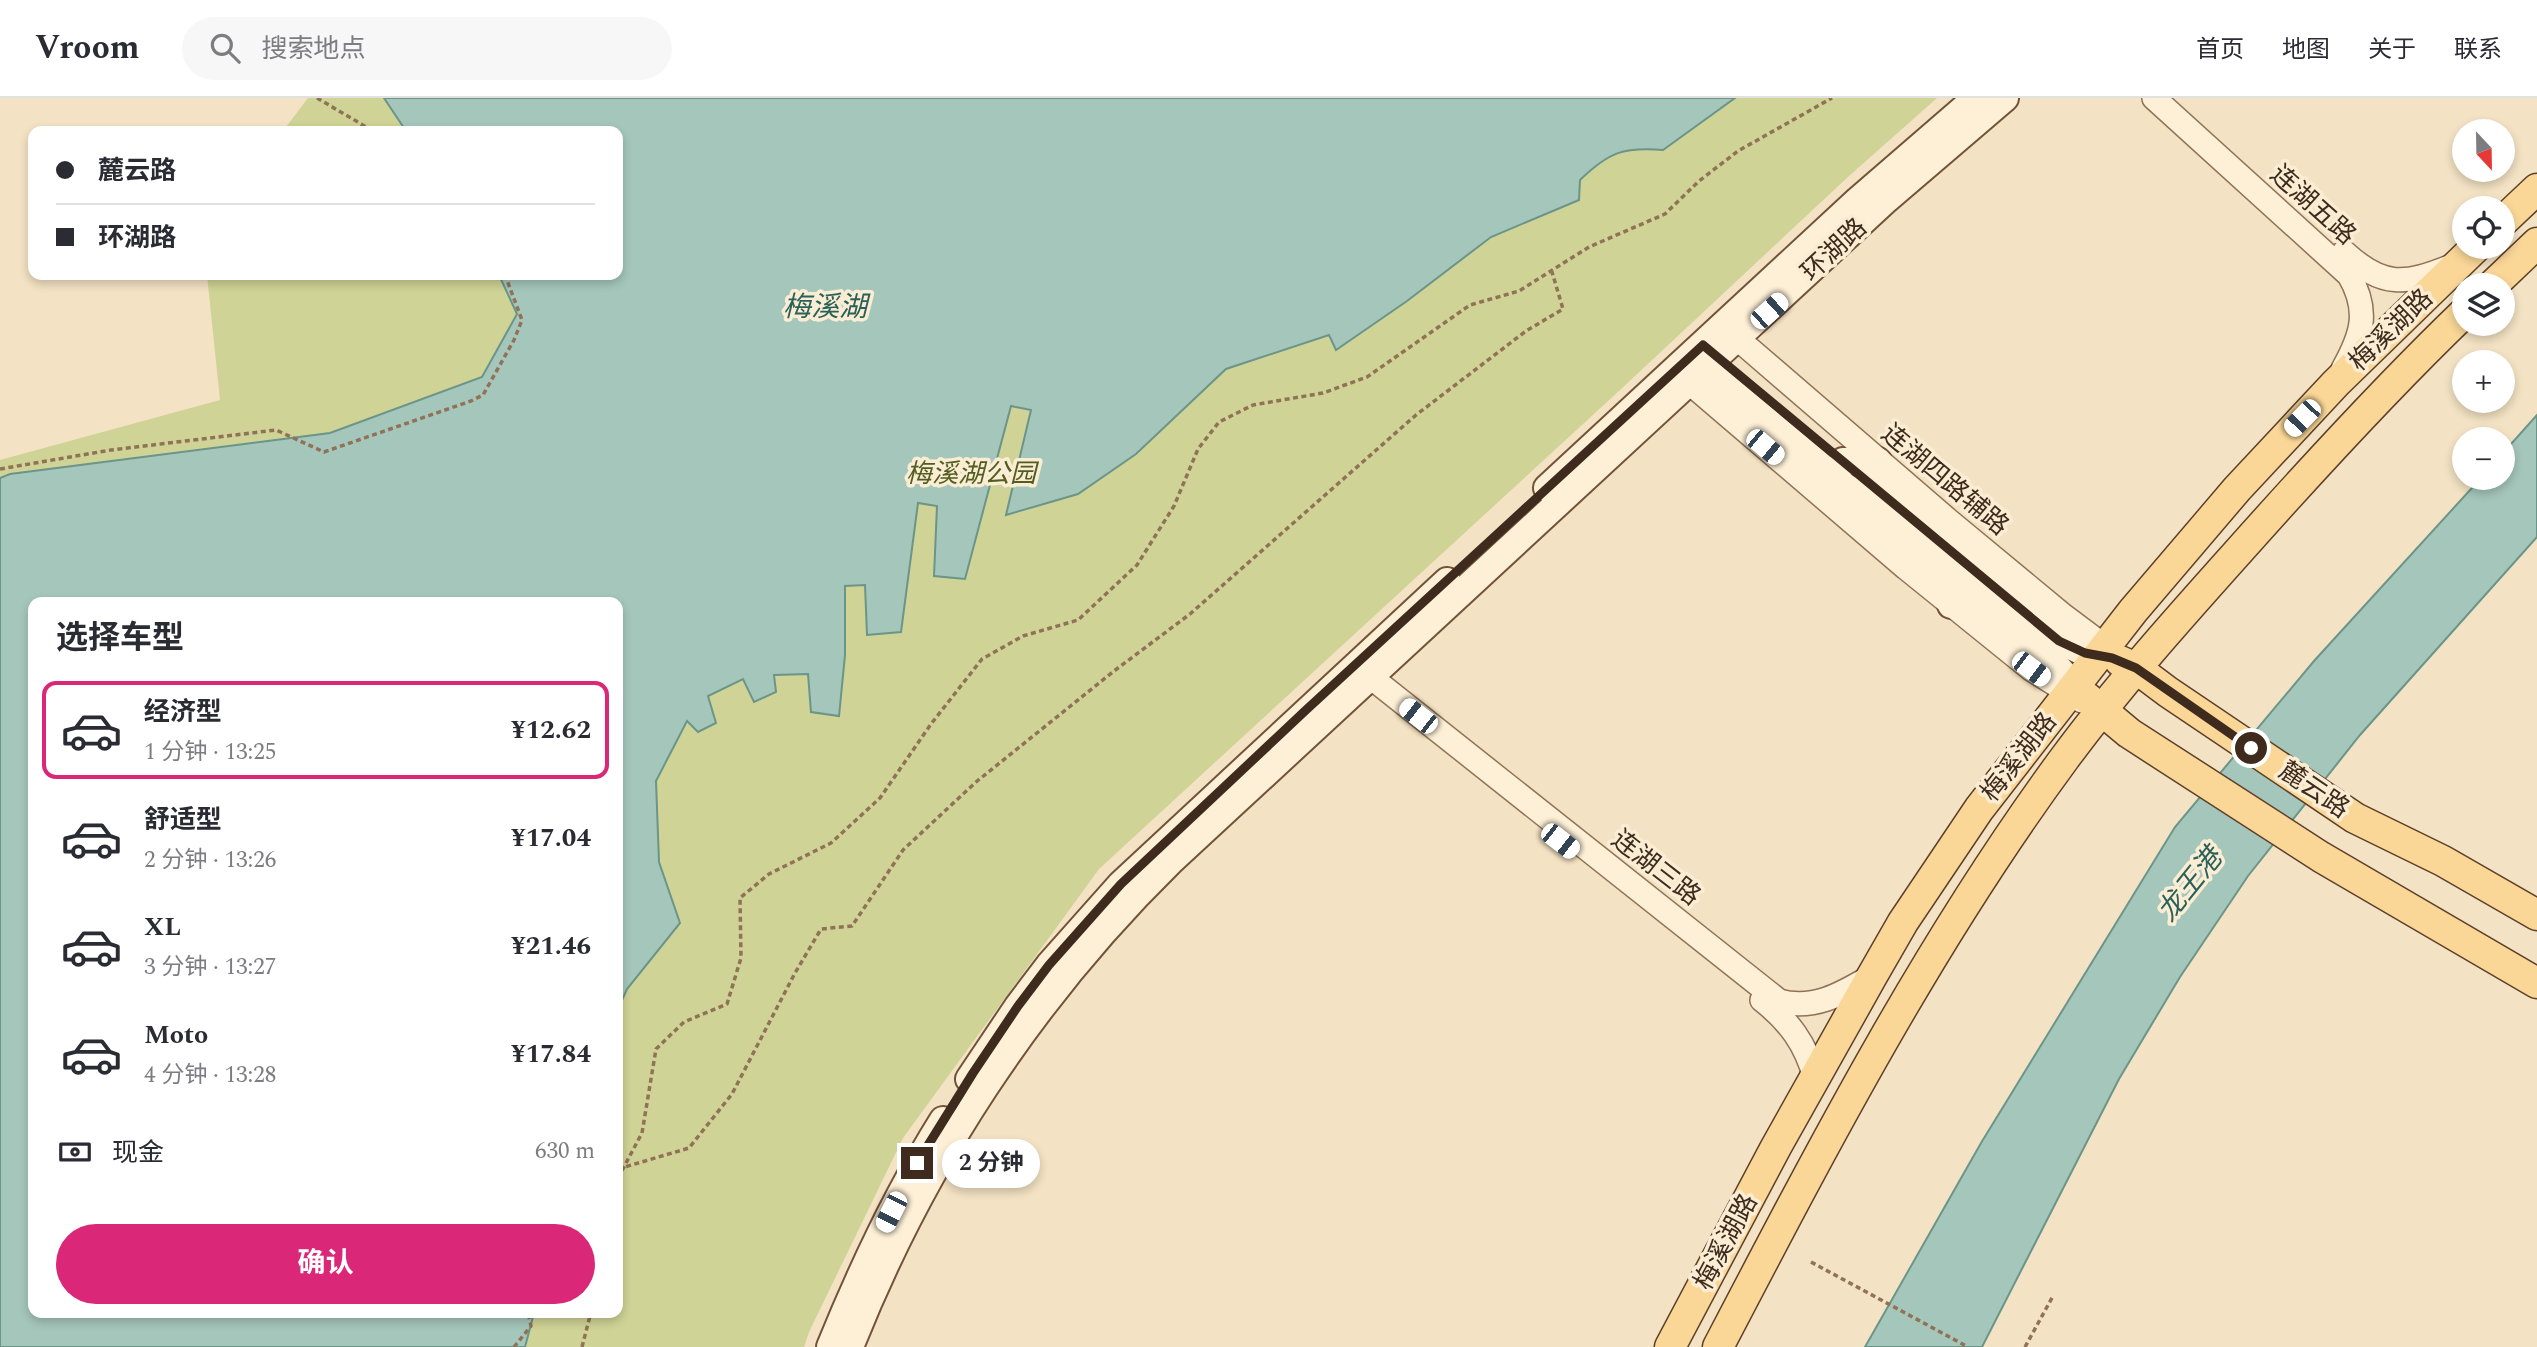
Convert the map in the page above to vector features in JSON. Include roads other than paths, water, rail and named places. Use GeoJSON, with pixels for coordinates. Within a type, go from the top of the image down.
{"type":"FeatureCollection","features":[{"type":"Feature","properties":{"kind":"main road","name":"环湖路"},"geometry":{"type":"LineString","coordinates":[[1730,333],[1858,200],[1976,98]]}},
{"type":"Feature","properties":{"kind":"main road","name":"环湖路"},"geometry":{"type":"LineString","coordinates":[[830,1347],[866,1262],[917,1163],[973,1073],[1041,975],[1121,884],[1359,674],[1730,333],[2005,98]]}},
{"type":"Feature","properties":{"kind":"main road"},"geometry":{"type":"LineString","coordinates":[[2515,210],[2537,189]]}},
{"type":"Feature","properties":{"kind":"main road"},"geometry":{"type":"LineString","coordinates":[[2506,273],[2537,243]]}},
{"type":"Feature","properties":{"kind":"main road","name":"梅溪湖路"},"geometry":{"type":"LineString","coordinates":[[1670,1347],[1815,1078],[1903,922],[1979,809],[2071,689],[2237,489],[2336,383],[2463,259]]}},
{"type":"Feature","properties":{"kind":"main road","name":"梅溪湖路"},"geometry":{"type":"LineString","coordinates":[[1718,1347],[1838,1118],[1955,919],[2062,761],[2136,668],[2325,454],[2452,325]]}},
{"type":"Feature","properties":{"kind":"main road"},"geometry":{"type":"LineString","coordinates":[[1697,363],[1843,461],[2059,641],[2085,653],[2102,651]]}},
{"type":"Feature","properties":{"kind":"main road"},"geometry":{"type":"LineString","coordinates":[[1697,363],[2045,653],[2071,689]]}},
{"type":"Feature","properties":{"kind":"main road"},"geometry":{"type":"LineString","coordinates":[[1843,461],[1878,461]]}},
{"type":"Feature","properties":{"kind":"main road"},"geometry":{"type":"LineString","coordinates":[[1938,565],[1951,604]]}},
{"type":"Feature","properties":{"kind":"main road","name":"麓云路"},"geometry":{"type":"LineString","coordinates":[[2102,651],[2136,668],[2355,818],[2443,861],[2537,915]]}},
{"type":"Feature","properties":{"kind":"main road","name":"环湖路"},"geometry":{"type":"LineString","coordinates":[[850,1347],[891,1251],[955,1133],[984,1087],[1064,977],[1132,900],[1359,674]]}},
{"type":"Feature","properties":{"kind":"main road","name":"麓云路"},"geometry":{"type":"LineString","coordinates":[[2071,689],[2129,733],[2321,857],[2537,983]]}},
{"type":"Feature","properties":{"kind":"street","name":"连湖五路"},"geometry":{"type":"LineString","coordinates":[[2154,98],[2349,275],[2358,290],[2361,303],[2361,330],[2336,383]]}},
{"type":"Feature","properties":{"kind":"street","name":"连湖五路"},"geometry":{"type":"LineString","coordinates":[[2174,98],[2363,270],[2391,280],[2405,280],[2425,276],[2459,259]]}},
{"type":"Feature","properties":{"kind":"street","name":"连湖四路辅路"},"geometry":{"type":"LineString","coordinates":[[1730,333],[2102,651]]}},
{"type":"Feature","properties":{"kind":"street"},"geometry":{"type":"LineString","coordinates":[[1697,363],[1951,604],[2031,669],[2071,689]]}},
{"type":"Feature","properties":{"kind":"street","name":"连湖三路"},"geometry":{"type":"LineString","coordinates":[[1359,674],[1779,1001],[1794,1006],[1807,1005],[1839,994],[1872,976]]}},
{"type":"Feature","properties":{"kind":"street","name":"连湖三路"},"geometry":{"type":"LineString","coordinates":[[1359,674],[1774,1009],[1802,1042],[1815,1078]]}},
{"type":"Feature","properties":{"kind":"water","name":"梅溪湖"},"geometry":{"type":"Polygon","coordinates":[[[384,98],[1735,98],[1663,150],[1637,149],[1608,157],[1580,180],[1579,200],[1491,237],[1407,301],[1336,350],[1329,335],[1226,369],[1136,454],[1078,494],[1006,515],[1031,410],[1011,406],[965,579],[934,576],[937,506],[918,503],[901,632],[867,635],[865,585],[845,586],[845,655],[839,716],[811,712],[808,674],[774,675],[776,692],[754,702],[743,679],[708,696],[716,723],[698,732],[687,721],[656,781],[659,862],[680,923],[627,989],[623,998],[623,597],[28,597],[28,1318],[533,1318],[525,1347],[0,1347],[0,478],[10,474],[330,433],[482,377],[517,314],[501,280],[623,280],[623,126],[403,126],[384,98]]]}},
{"type":"Feature","properties":{"kind":"water","name":"龙王港"},"geometry":{"type":"Polygon","coordinates":[[[2537,415],[2537,537],[2360,735],[2248,876],[2180,977],[2119,1079],[1982,1347],[1865,1347],[1981,1143],[2175,827],[2314,661],[2470,490],[2515,490],[2515,440],[2537,415]]]}},
{"type":"Feature","properties":{"kind":"park label","name":"梅溪湖公园"},"geometry":{"type":"Point","coordinates":[971,474]}}]}
